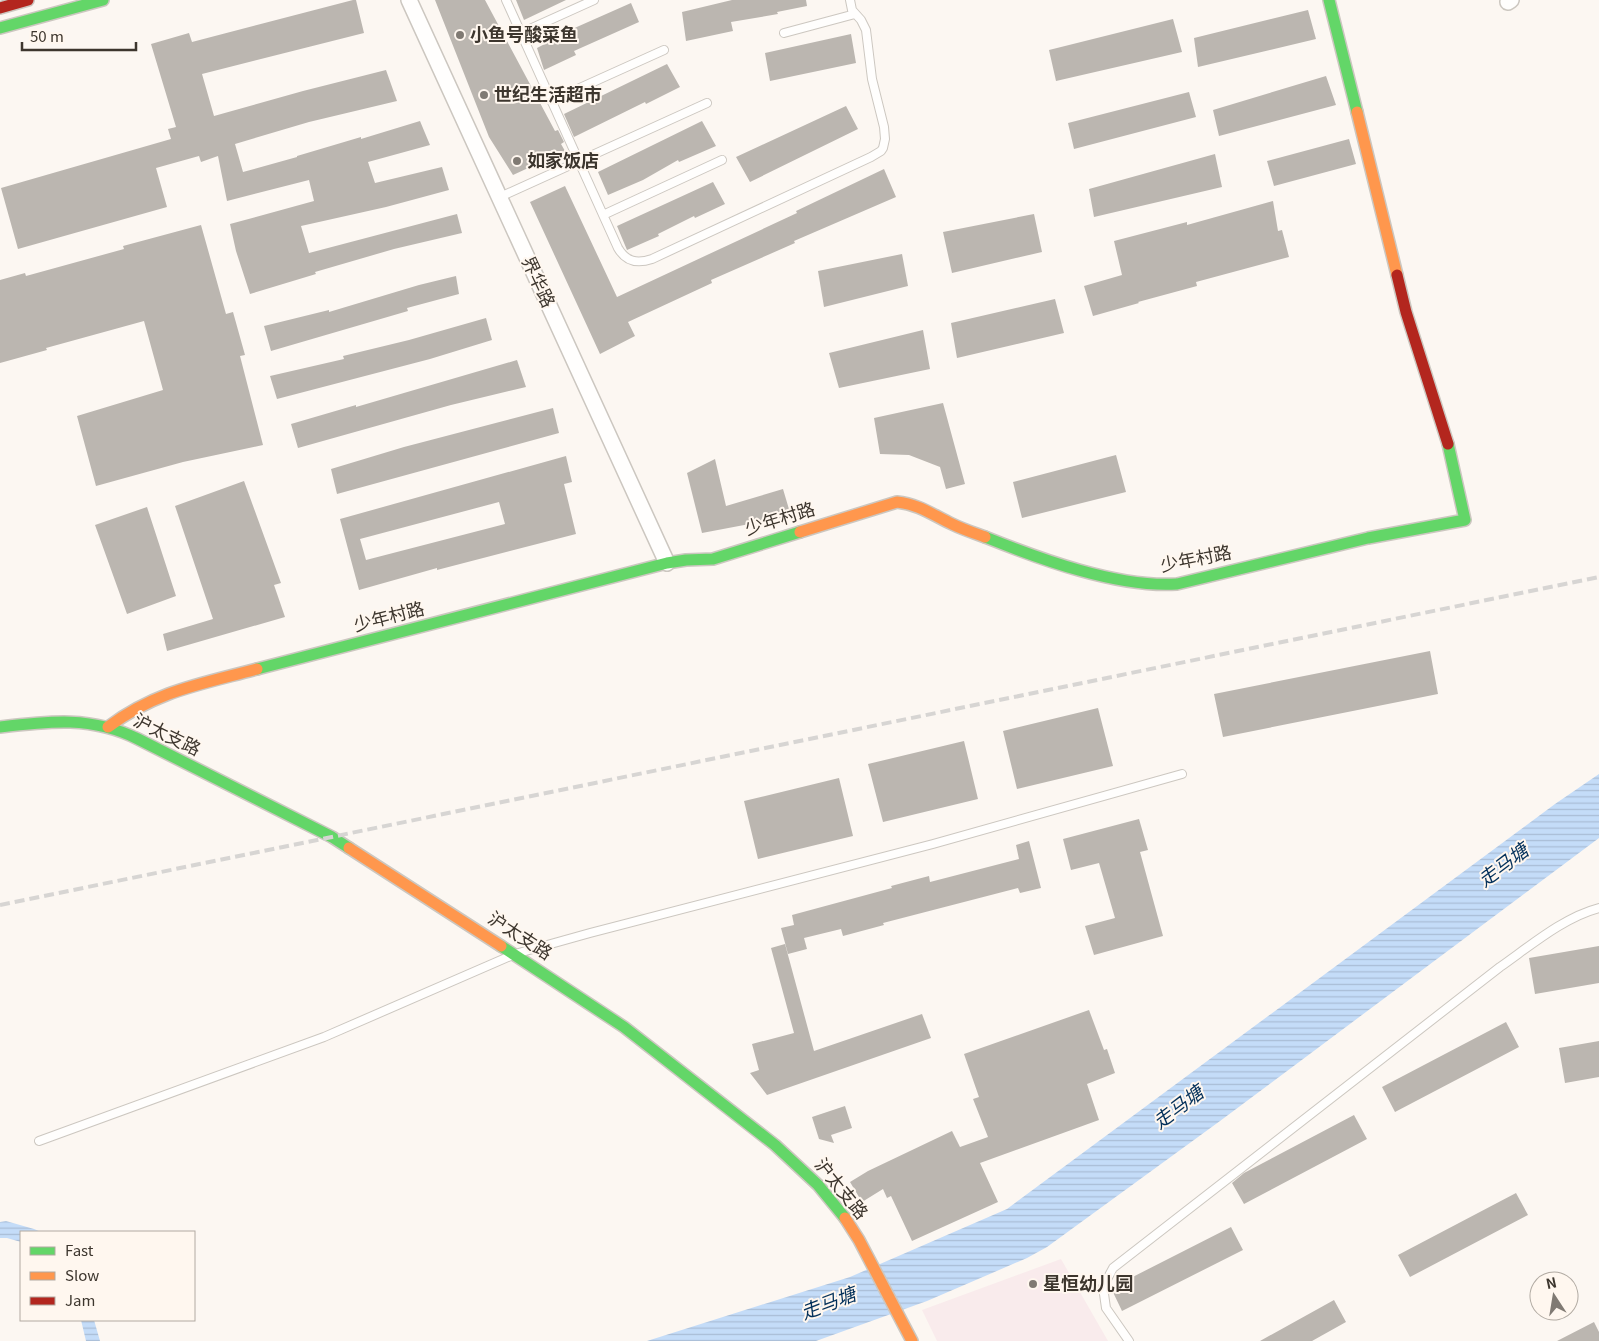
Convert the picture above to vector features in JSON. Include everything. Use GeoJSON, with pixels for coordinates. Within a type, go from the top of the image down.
{"type":"FeatureCollection","features":[{"type":"Feature","properties":{"kind":"street"},"geometry":{"type":"LineString","coordinates":[[0,8],[28,0]]}},
{"type":"Feature","properties":{"kind":"street"},"geometry":{"type":"LineString","coordinates":[[0,28],[103,0]]}},
{"type":"Feature","properties":{"kind":"street","name":"界华路"},"geometry":{"type":"LineString","coordinates":[[409,0],[667,564]]}},
{"type":"Feature","properties":{"kind":"street","name":"少年村路"},"geometry":{"type":"LineString","coordinates":[[108,727],[126,713],[145,702],[184,688],[667,564],[686,560],[713,559],[897,502],[915,504],[955,525],[1057,563],[1116,579],[1166,586],[1368,538],[1465,520],[1448,444],[1406,312],[1329,0]]}},
{"type":"Feature","properties":{"kind":"street","name":"沪太支路"},"geometry":{"type":"LineString","coordinates":[[0,727],[51,722],[73,722],[108,727],[138,739],[332,837],[515,954],[624,1027],[775,1145],[831,1199],[871,1261],[912,1341]]}},
{"type":"Feature","properties":{"kind":"lane"},"geometry":{"type":"LineString","coordinates":[[506,0],[603,215],[623,256],[632,262],[648,260],[881,151],[885,144],[884,134],[870,65],[867,33],[863,23],[855,14],[850,0]]}},
{"type":"Feature","properties":{"kind":"lane"},"geometry":{"type":"LineString","coordinates":[[521,33],[594,0]]}},
{"type":"Feature","properties":{"kind":"lane"},"geometry":{"type":"LineString","coordinates":[[784,33],[855,14]]}},
{"type":"Feature","properties":{"kind":"lane"},"geometry":{"type":"LineString","coordinates":[[552,101],[664,50]]}},
{"type":"Feature","properties":{"kind":"lane"},"geometry":{"type":"LineString","coordinates":[[500,197],[706,103]]}},
{"type":"Feature","properties":{"kind":"lane"},"geometry":{"type":"LineString","coordinates":[[603,215],[722,160]]}},
{"type":"Feature","properties":{"kind":"lane"},"geometry":{"type":"LineString","coordinates":[[38,1142],[324,1037],[515,954],[933,844],[1182,774]]}},
{"type":"Feature","properties":{"kind":"lane"},"geometry":{"type":"LineString","coordinates":[[1129,1341],[1106,1308],[1103,1287],[1113,1268],[1500,967],[1557,928],[1599,908]]}},
{"type":"Feature","properties":{"kind":"shaded area","name":"星恒幼儿园"},"geometry":{"type":"Polygon","coordinates":[[[1061,1259],[1108,1341],[937,1341],[922,1310],[1061,1259]]]}},
{"type":"Feature","properties":{"kind":"water","name":"走马塘"},"geometry":{"type":"Polygon","coordinates":[[[1599,774],[1599,838],[1220,1121],[1047,1247],[1027,1258],[927,1301],[816,1341],[647,1341],[850,1277],[1007,1209],[1555,804],[1599,774]]]}},
{"type":"Feature","properties":{"kind":"water"},"geometry":{"type":"Polygon","coordinates":[[[6,1221],[39,1231],[20,1231],[20,1242],[0,1238],[0,1222],[6,1221]]]}},
{"type":"Feature","properties":{"kind":"water"},"geometry":{"type":"Polygon","coordinates":[[[81,1321],[94,1321],[100,1341],[86,1341],[81,1321]]]}},
{"type":"Feature","properties":{"kind":"building"},"geometry":{"type":"Polygon","coordinates":[[[356,0],[364,33],[202,74],[214,116],[386,70],[397,101],[309,122],[235,144],[243,172],[420,121],[430,145],[368,162],[375,183],[442,167],[449,190],[386,207],[301,226],[309,253],[457,214],[462,233],[394,249],[315,272],[316,274],[250,294],[236,251],[230,224],[314,201],[309,180],[227,201],[218,156],[201,162],[199,156],[156,168],[167,207],[18,249],[1,188],[171,139],[168,129],[176,127],[151,44],[189,33],[192,42],[356,0]]]}},
{"type":"Feature","properties":{"kind":"building"},"geometry":{"type":"Polygon","coordinates":[[[435,0],[485,0],[555,131],[558,130],[564,142],[561,144],[565,151],[513,175],[489,137],[435,0]]]}},
{"type":"Feature","properties":{"kind":"building"},"geometry":{"type":"Polygon","coordinates":[[[516,0],[566,0],[524,20],[516,0]]]}},
{"type":"Feature","properties":{"kind":"building"},"geometry":{"type":"Polygon","coordinates":[[[732,0],[806,0],[807,6],[777,12],[778,14],[731,22],[733,31],[686,41],[682,12],[732,0]]]}},
{"type":"Feature","properties":{"kind":"building"},"geometry":{"type":"Polygon","coordinates":[[[631,3],[639,22],[574,51],[576,55],[544,70],[537,48],[570,30],[631,3]]]}},
{"type":"Feature","properties":{"kind":"building"},"geometry":{"type":"Polygon","coordinates":[[[1308,10],[1316,39],[1198,67],[1194,38],[1308,10]]]}},
{"type":"Feature","properties":{"kind":"building"},"geometry":{"type":"Polygon","coordinates":[[[1173,19],[1182,52],[1056,81],[1049,50],[1173,19]]]}},
{"type":"Feature","properties":{"kind":"building"},"geometry":{"type":"Polygon","coordinates":[[[851,34],[856,63],[770,81],[765,53],[851,34]]]}},
{"type":"Feature","properties":{"kind":"building"},"geometry":{"type":"Polygon","coordinates":[[[667,64],[680,87],[574,137],[564,114],[667,64]]]}},
{"type":"Feature","properties":{"kind":"building"},"geometry":{"type":"Polygon","coordinates":[[[1326,76],[1336,105],[1219,136],[1213,110],[1326,76]]]}},
{"type":"Feature","properties":{"kind":"building"},"geometry":{"type":"Polygon","coordinates":[[[1189,92],[1196,117],[1074,149],[1068,123],[1189,92]]]}},
{"type":"Feature","properties":{"kind":"building"},"geometry":{"type":"Polygon","coordinates":[[[846,106],[858,129],[750,182],[736,157],[846,106]]]}},
{"type":"Feature","properties":{"kind":"building"},"geometry":{"type":"Polygon","coordinates":[[[702,121],[716,146],[679,162],[678,160],[643,180],[608,195],[598,172],[702,121]]]}},
{"type":"Feature","properties":{"kind":"building"},"geometry":{"type":"Polygon","coordinates":[[[1349,139],[1356,164],[1274,186],[1267,161],[1349,139]]]}},
{"type":"Feature","properties":{"kind":"building"},"geometry":{"type":"Polygon","coordinates":[[[1215,154],[1222,187],[1094,217],[1089,189],[1215,154]]]}},
{"type":"Feature","properties":{"kind":"building"},"geometry":{"type":"Polygon","coordinates":[[[884,169],[896,197],[794,241],[795,243],[711,280],[712,283],[628,322],[635,336],[600,354],[530,202],[565,186],[617,297],[797,213],[796,211],[884,169]]]}},
{"type":"Feature","properties":{"kind":"building"},"geometry":{"type":"Polygon","coordinates":[[[713,182],[725,204],[695,218],[694,216],[658,234],[659,236],[627,250],[617,226],[713,182]]]}},
{"type":"Feature","properties":{"kind":"building"},"geometry":{"type":"Polygon","coordinates":[[[1273,201],[1278,231],[1282,230],[1289,257],[1196,282],[1197,286],[1093,316],[1084,286],[1122,275],[1114,241],[1187,222],[1187,225],[1273,201]]]}},
{"type":"Feature","properties":{"kind":"building"},"geometry":{"type":"Polygon","coordinates":[[[1034,214],[1042,252],[952,273],[943,232],[1034,214]]]}},
{"type":"Feature","properties":{"kind":"building"},"geometry":{"type":"Polygon","coordinates":[[[201,225],[226,314],[233,312],[245,355],[240,356],[263,445],[183,462],[96,486],[77,416],[163,390],[144,321],[46,348],[47,350],[0,363],[0,280],[25,273],[26,276],[124,249],[123,246],[201,225]]]}},
{"type":"Feature","properties":{"kind":"building"},"geometry":{"type":"Polygon","coordinates":[[[902,254],[908,286],[824,307],[818,271],[902,254]]]}},
{"type":"Feature","properties":{"kind":"building"},"geometry":{"type":"Polygon","coordinates":[[[456,276],[459,294],[407,308],[408,311],[271,351],[264,326],[329,310],[329,312],[456,276]]]}},
{"type":"Feature","properties":{"kind":"building"},"geometry":{"type":"Polygon","coordinates":[[[1055,299],[1064,333],[957,358],[951,323],[1055,299]]]}},
{"type":"Feature","properties":{"kind":"building"},"geometry":{"type":"Polygon","coordinates":[[[486,318],[492,340],[430,359],[277,399],[270,376],[344,359],[343,356],[486,318]]]}},
{"type":"Feature","properties":{"kind":"building"},"geometry":{"type":"Polygon","coordinates":[[[923,330],[930,369],[839,388],[829,353],[923,330]]]}},
{"type":"Feature","properties":{"kind":"building"},"geometry":{"type":"Polygon","coordinates":[[[517,360],[526,387],[451,405],[298,448],[291,424],[517,360]]]}},
{"type":"Feature","properties":{"kind":"building"},"geometry":{"type":"Polygon","coordinates":[[[943,403],[965,484],[946,489],[940,467],[909,455],[880,454],[874,418],[943,403]]]}},
{"type":"Feature","properties":{"kind":"building"},"geometry":{"type":"Polygon","coordinates":[[[553,408],[559,433],[337,494],[331,469],[404,447],[553,408]]]}},
{"type":"Feature","properties":{"kind":"building"},"geometry":{"type":"Polygon","coordinates":[[[1116,455],[1126,492],[1022,518],[1013,482],[1116,455]]]}},
{"type":"Feature","properties":{"kind":"building"},"geometry":{"type":"Polygon","coordinates":[[[566,456],[572,482],[564,484],[576,534],[437,570],[437,568],[359,590],[340,519],[566,456]],[[499,502],[360,539],[366,560],[505,524],[499,502]]]}},
{"type":"Feature","properties":{"kind":"building"},"geometry":{"type":"Polygon","coordinates":[[[715,459],[726,506],[783,489],[791,516],[702,533],[687,473],[715,459]]]}},
{"type":"Feature","properties":{"kind":"building"},"geometry":{"type":"Polygon","coordinates":[[[244,481],[281,583],[274,585],[285,617],[167,651],[163,634],[213,619],[175,506],[244,481]]]}},
{"type":"Feature","properties":{"kind":"building"},"geometry":{"type":"Polygon","coordinates":[[[147,507],[176,596],[127,614],[95,525],[147,507]]]}},
{"type":"Feature","properties":{"kind":"building"},"geometry":{"type":"Polygon","coordinates":[[[1430,651],[1438,694],[1223,737],[1214,694],[1430,651]]]}},
{"type":"Feature","properties":{"kind":"building"},"geometry":{"type":"Polygon","coordinates":[[[1098,708],[1113,766],[1017,789],[1003,731],[1098,708]]]}},
{"type":"Feature","properties":{"kind":"building"},"geometry":{"type":"Polygon","coordinates":[[[964,741],[978,799],[883,822],[868,764],[964,741]]]}},
{"type":"Feature","properties":{"kind":"building"},"geometry":{"type":"Polygon","coordinates":[[[839,778],[853,836],[758,859],[744,801],[839,778]]]}},
{"type":"Feature","properties":{"kind":"building"},"geometry":{"type":"Polygon","coordinates":[[[1139,819],[1148,850],[1140,852],[1163,936],[1094,955],[1085,926],[1115,918],[1099,863],[1071,870],[1063,839],[1139,819]]]}},
{"type":"Feature","properties":{"kind":"building"},"geometry":{"type":"Polygon","coordinates":[[[1029,841],[1041,888],[1020,893],[1018,888],[883,923],[884,925],[843,936],[841,929],[804,938],[807,949],[788,954],[781,928],[794,925],[792,915],[929,876],[930,882],[1019,859],[1016,845],[1029,841]]]}},
{"type":"Feature","properties":{"kind":"building"},"geometry":{"type":"Polygon","coordinates":[[[785,944],[814,1051],[922,1014],[931,1038],[767,1095],[750,1073],[759,1070],[752,1044],[794,1033],[771,948],[785,944]]]}},
{"type":"Feature","properties":{"kind":"building"},"geometry":{"type":"Polygon","coordinates":[[[1599,946],[1599,983],[1535,994],[1529,958],[1599,946]]]}},
{"type":"Feature","properties":{"kind":"building"},"geometry":{"type":"Polygon","coordinates":[[[1089,1010],[1104,1050],[1107,1049],[1115,1073],[1087,1084],[1099,1120],[980,1163],[998,1202],[912,1241],[891,1196],[887,1198],[883,1189],[862,1202],[850,1182],[868,1171],[952,1131],[960,1147],[988,1137],[973,1099],[979,1097],[964,1054],[1089,1010]]]}},
{"type":"Feature","properties":{"kind":"building"},"geometry":{"type":"Polygon","coordinates":[[[1506,1022],[1519,1047],[1395,1112],[1382,1087],[1506,1022]]]}},
{"type":"Feature","properties":{"kind":"building"},"geometry":{"type":"Polygon","coordinates":[[[1599,1041],[1599,1077],[1565,1083],[1559,1048],[1599,1041]]]}},
{"type":"Feature","properties":{"kind":"building"},"geometry":{"type":"Polygon","coordinates":[[[845,1106],[852,1128],[831,1135],[834,1143],[819,1139],[812,1117],[845,1106]]]}},
{"type":"Feature","properties":{"kind":"building"},"geometry":{"type":"Polygon","coordinates":[[[1354,1115],[1367,1139],[1244,1204],[1232,1183],[1244,1173],[1354,1115]]]}},
{"type":"Feature","properties":{"kind":"building"},"geometry":{"type":"Polygon","coordinates":[[[1516,1193],[1528,1215],[1410,1277],[1398,1255],[1516,1193]]]}},
{"type":"Feature","properties":{"kind":"building"},"geometry":{"type":"Polygon","coordinates":[[[1231,1227],[1243,1250],[1122,1311],[1111,1288],[1231,1227]]]}},
{"type":"Feature","properties":{"kind":"building"},"geometry":{"type":"Polygon","coordinates":[[[1334,1300],[1346,1322],[1312,1341],[1260,1341],[1334,1300]]]}},
{"type":"Feature","properties":{"kind":"building"},"geometry":{"type":"Polygon","coordinates":[[[1594,1322],[1599,1332],[1599,1341],[1557,1341],[1594,1322]]]}},
{"type":"Feature","properties":{"kind":"railway"},"geometry":{"type":"LineString","coordinates":[[0,905],[1599,577]]}},
{"type":"Feature","properties":{"kind":"traffic: fast"},"geometry":{"type":"LineString","coordinates":[[0,28],[103,0]]}},
{"type":"Feature","properties":{"kind":"traffic: fast"},"geometry":{"type":"LineString","coordinates":[[1329,0],[1357,112]]}},
{"type":"Feature","properties":{"kind":"traffic: fast"},"geometry":{"type":"LineString","coordinates":[[985,537],[1054,563],[1105,577],[1154,584],[1177,584],[1368,538],[1465,520],[1448,444]]}},
{"type":"Feature","properties":{"kind":"traffic: fast"},"geometry":{"type":"LineString","coordinates":[[257,669],[667,563],[713,559],[800,532]]}},
{"type":"Feature","properties":{"kind":"traffic: fast"},"geometry":{"type":"LineString","coordinates":[[0,727],[70,722],[104,727],[121,732],[332,837],[349,848]]}},
{"type":"Feature","properties":{"kind":"traffic: fast"},"geometry":{"type":"LineString","coordinates":[[501,946],[624,1027],[775,1145],[818,1185],[845,1218]]}},
{"type":"Feature","properties":{"kind":"traffic: slow"},"geometry":{"type":"LineString","coordinates":[[1357,112],[1397,275]]}},
{"type":"Feature","properties":{"kind":"traffic: slow"},"geometry":{"type":"LineString","coordinates":[[800,532],[897,502],[919,507],[956,526],[985,537]]}},
{"type":"Feature","properties":{"kind":"traffic: slow"},"geometry":{"type":"LineString","coordinates":[[108,727],[126,715],[161,697],[198,684],[257,669]]}},
{"type":"Feature","properties":{"kind":"traffic: slow"},"geometry":{"type":"LineString","coordinates":[[349,848],[501,946]]}},
{"type":"Feature","properties":{"kind":"traffic: slow"},"geometry":{"type":"LineString","coordinates":[[845,1218],[859,1240],[912,1341]]}},
{"type":"Feature","properties":{"kind":"traffic: jam"},"geometry":{"type":"LineString","coordinates":[[0,8],[28,0]]}},
{"type":"Feature","properties":{"kind":"traffic: jam"},"geometry":{"type":"LineString","coordinates":[[1397,275],[1406,312],[1448,444]]}},
{"type":"Feature","properties":{"kind":"place","name":"小鱼号酸菜鱼"},"geometry":{"type":"Point","coordinates":[460,35]}},
{"type":"Feature","properties":{"kind":"place","name":"世纪生活超市"},"geometry":{"type":"Point","coordinates":[484,95]}},
{"type":"Feature","properties":{"kind":"place","name":"如家饭店"},"geometry":{"type":"Point","coordinates":[517,161]}},
{"type":"Feature","properties":{"kind":"place","name":"星恒幼儿园"},"geometry":{"type":"Point","coordinates":[1033,1284]}}]}
